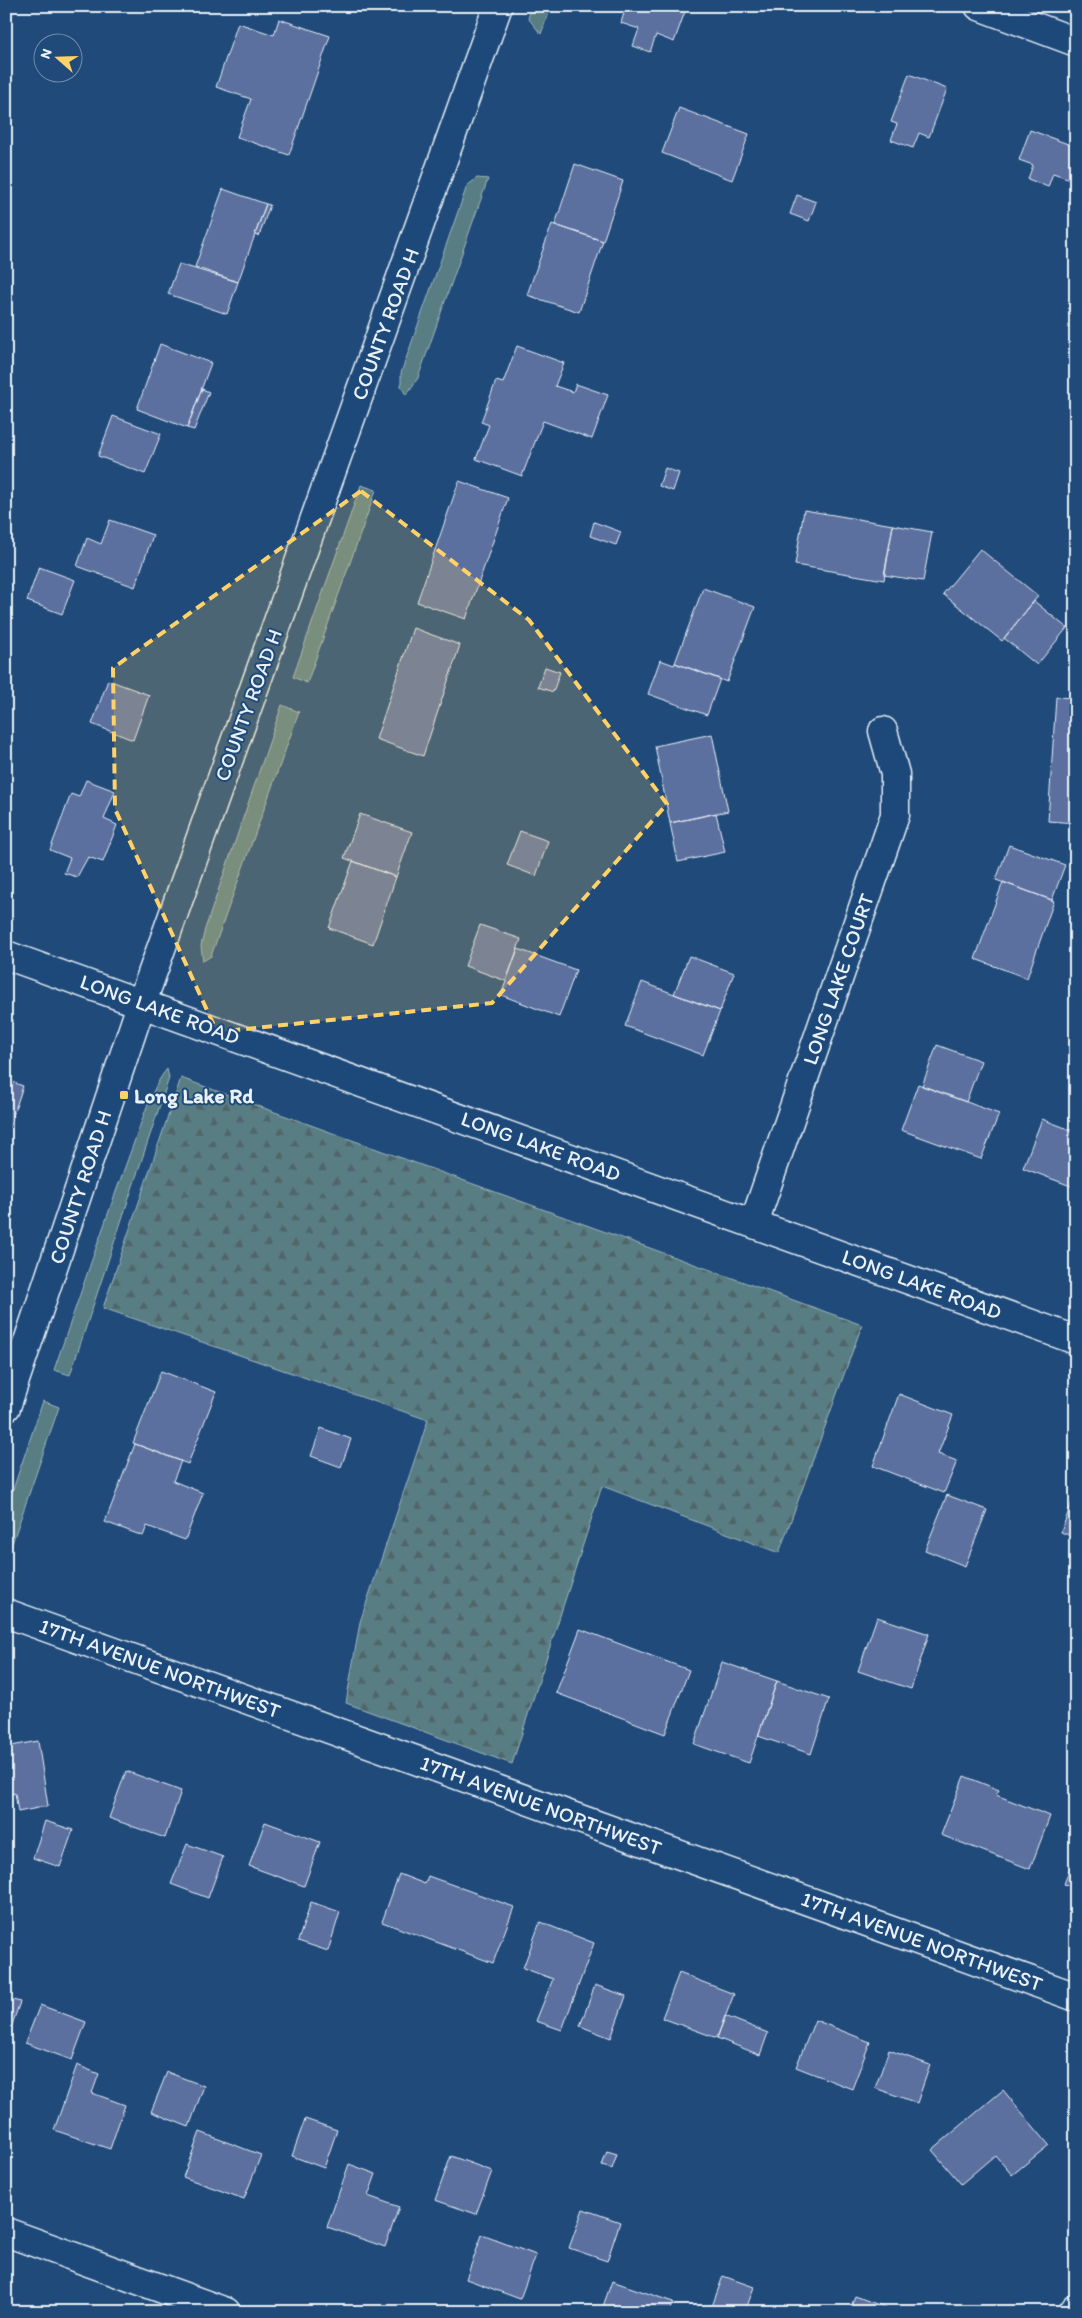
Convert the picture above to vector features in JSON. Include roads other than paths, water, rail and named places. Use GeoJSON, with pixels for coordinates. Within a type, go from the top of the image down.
{"type":"FeatureCollection","features":[{"type":"Feature","properties":{"kind":"street","name":"COUNTY ROAD H"},"geometry":{"type":"LineString","coordinates":[[6,1408],[142,1002],[498,6]]}},
{"type":"Feature","properties":{"kind":"street"},"geometry":{"type":"LineString","coordinates":[[979,6],[1076,42]]}},
{"type":"Feature","properties":{"kind":"street","name":"LONG LAKE COURT"},"geometry":{"type":"LineString","coordinates":[[754,1223],[895,815],[895,774],[883,731]]}},
{"type":"Feature","properties":{"kind":"street","name":"LONG LAKE ROAD"},"geometry":{"type":"LineString","coordinates":[[6,955],[142,1002],[1076,1340]]}},
{"type":"Feature","properties":{"kind":"street","name":"17TH AVENUE NORTHWEST"},"geometry":{"type":"LineString","coordinates":[[6,1613],[1076,1996]]}},
{"type":"Feature","properties":{"kind":"street"},"geometry":{"type":"LineString","coordinates":[[6,2232],[226,2312]]}},
{"type":"Feature","properties":{"kind":"street"},"geometry":{"type":"LineString","coordinates":[[1073,2312],[1076,2308]]}},
{"type":"Feature","properties":{"kind":"place","name":"Long Lake Rd"},"geometry":{"type":"Point","coordinates":[124,1095]}}]}
